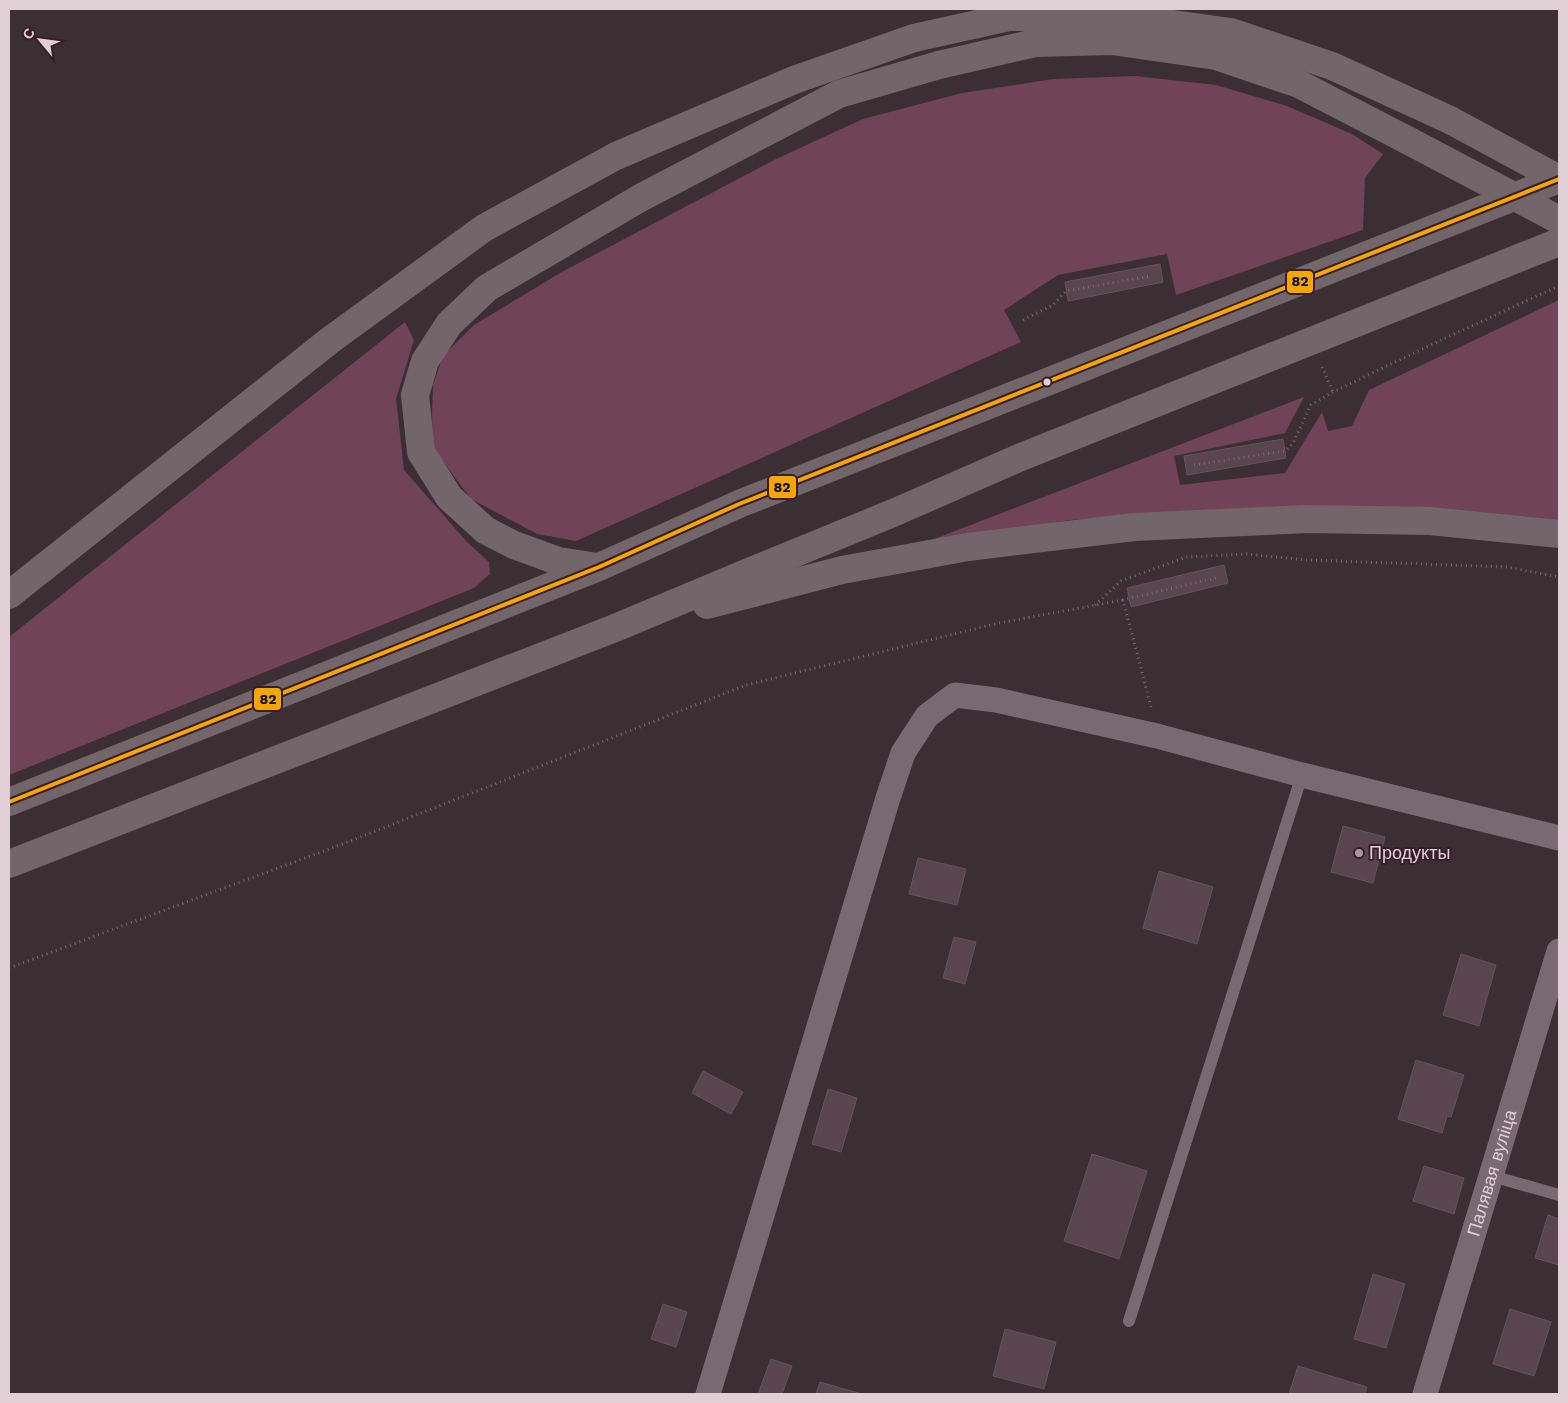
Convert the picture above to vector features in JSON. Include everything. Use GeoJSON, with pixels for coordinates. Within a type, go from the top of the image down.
{"type":"FeatureCollection","features":[{"type":"Feature","properties":{"kind":"highway"},"geometry":{"type":"LineString","coordinates":[[9,595],[329,341],[484,228],[616,156],[794,80],[914,38],[1009,17],[1123,17],[1231,32],[1332,66],[1450,120],[1559,179]]}},
{"type":"Feature","properties":{"kind":"highway"},"geometry":{"type":"LineString","coordinates":[[599,567],[558,561],[514,545],[485,530],[449,497],[421,452],[415,395],[425,361],[449,324],[487,288],[642,197],[839,94],[938,65],[1035,43],[1112,41],[1216,56],[1298,84],[1559,220]]}},
{"type":"Feature","properties":{"kind":"highway"},"geometry":{"type":"LineString","coordinates":[[9,802],[599,567],[739,504],[1559,179]]}},
{"type":"Feature","properties":{"kind":"highway"},"geometry":{"type":"LineString","coordinates":[[9,864],[616,628],[761,566],[893,513],[1021,456],[1559,242]]}},
{"type":"Feature","properties":{"kind":"highway"},"geometry":{"type":"LineString","coordinates":[[616,628],[842,570],[968,547],[1134,527],[1316,519],[1430,521],[1559,534]]}},
{"type":"Feature","properties":{"kind":"street"},"geometry":{"type":"LineString","coordinates":[[708,1394],[903,753],[927,716],[955,695],[996,700],[1157,736],[1302,775],[1559,838]]}},
{"type":"Feature","properties":{"kind":"street","name":"Палявая вуліца"},"geometry":{"type":"LineString","coordinates":[[1425,1394],[1559,951]]}},
{"type":"Feature","properties":{"kind":"lane"},"geometry":{"type":"LineString","coordinates":[[1129,1321],[1302,775]]}},
{"type":"Feature","properties":{"kind":"lane"},"geometry":{"type":"LineString","coordinates":[[1492,1176],[1559,1195]]}},
{"type":"Feature","properties":{"kind":"path"},"geometry":{"type":"LineString","coordinates":[[1023,320],[1053,305],[1066,291],[1151,276]]}},
{"type":"Feature","properties":{"kind":"path"},"geometry":{"type":"LineString","coordinates":[[1194,465],[1284,451],[1292,444],[1311,405],[1333,392],[1441,340],[1559,286]]}},
{"type":"Feature","properties":{"kind":"path"},"geometry":{"type":"LineString","coordinates":[[1094,606],[1121,581],[1186,557],[1247,554],[1306,560],[1507,567],[1559,577]]}},
{"type":"Feature","properties":{"kind":"path"},"geometry":{"type":"LineString","coordinates":[[9,968],[340,845],[746,685],[999,623],[1123,600],[1219,577]]}},
{"type":"Feature","properties":{"kind":"path"},"geometry":{"type":"LineString","coordinates":[[1123,600],[1157,736]]}},
{"type":"Feature","properties":{"kind":"shaded area"},"geometry":{"type":"Polygon","coordinates":[[[1135,76],[1216,85],[1287,106],[1352,134],[1383,154],[1365,178],[1363,230],[1176,295],[1167,254],[1058,275],[1004,310],[1021,342],[576,541],[537,534],[471,499],[433,448],[433,385],[443,356],[474,325],[560,273],[774,160],[863,119],[962,93],[1054,79],[1135,76]]]}},
{"type":"Feature","properties":{"kind":"shaded area"},"geometry":{"type":"Polygon","coordinates":[[[1559,300],[1559,525],[1141,514],[1070,520],[921,544],[1304,397],[1285,433],[1174,456],[1180,485],[1285,473],[1322,412],[1328,431],[1352,426],[1369,390],[1559,300]]]}},
{"type":"Feature","properties":{"kind":"shaded area"},"geometry":{"type":"Polygon","coordinates":[[[405,322],[414,340],[396,399],[404,470],[467,542],[489,562],[490,574],[474,588],[9,775],[9,637],[405,322]]]}},
{"type":"Feature","properties":{"kind":"building"},"geometry":{"type":"Polygon","coordinates":[[[1160,264],[1163,282],[1068,301],[1065,282],[1160,264]]]}},
{"type":"Feature","properties":{"kind":"building"},"geometry":{"type":"Polygon","coordinates":[[[1283,439],[1286,458],[1187,475],[1184,456],[1283,439]]]}},
{"type":"Feature","properties":{"kind":"building"},"geometry":{"type":"Polygon","coordinates":[[[1224,565],[1228,583],[1131,607],[1127,588],[1224,565]]]}},
{"type":"Feature","properties":{"kind":"building"},"geometry":{"type":"Polygon","coordinates":[[[1343,826],[1385,837],[1373,883],[1331,872],[1343,826]]]}},
{"type":"Feature","properties":{"kind":"building"},"geometry":{"type":"Polygon","coordinates":[[[918,858],[966,869],[957,905],[909,894],[918,858]]]}},
{"type":"Feature","properties":{"kind":"building"},"geometry":{"type":"Polygon","coordinates":[[[1159,871],[1213,887],[1197,944],[1143,928],[1159,871]]]}},
{"type":"Feature","properties":{"kind":"building"},"geometry":{"type":"Polygon","coordinates":[[[954,937],[976,942],[965,984],[943,978],[954,937]]]}},
{"type":"Feature","properties":{"kind":"building"},"geometry":{"type":"Polygon","coordinates":[[[1461,954],[1496,965],[1479,1026],[1443,1015],[1461,954]]]}},
{"type":"Feature","properties":{"kind":"building"},"geometry":{"type":"Polygon","coordinates":[[[1416,1060],[1464,1075],[1451,1117],[1447,1116],[1442,1133],[1398,1119],[1416,1060]]]}},
{"type":"Feature","properties":{"kind":"building"},"geometry":{"type":"Polygon","coordinates":[[[703,1071],[743,1092],[731,1114],[692,1093],[703,1071]]]}},
{"type":"Feature","properties":{"kind":"building"},"geometry":{"type":"Polygon","coordinates":[[[828,1089],[857,1098],[841,1152],[812,1144],[828,1089]]]}},
{"type":"Feature","properties":{"kind":"building"},"geometry":{"type":"Polygon","coordinates":[[[1092,1154],[1147,1171],[1119,1259],[1064,1241],[1092,1154]]]}},
{"type":"Feature","properties":{"kind":"building"},"geometry":{"type":"Polygon","coordinates":[[[1424,1166],[1464,1178],[1454,1214],[1413,1201],[1424,1166]]]}},
{"type":"Feature","properties":{"kind":"building"},"geometry":{"type":"Polygon","coordinates":[[[1548,1215],[1559,1219],[1559,1265],[1535,1258],[1548,1215]]]}},
{"type":"Feature","properties":{"kind":"building"},"geometry":{"type":"Polygon","coordinates":[[[1373,1274],[1405,1284],[1386,1348],[1354,1339],[1373,1274]]]}},
{"type":"Feature","properties":{"kind":"building"},"geometry":{"type":"Polygon","coordinates":[[[663,1304],[687,1312],[676,1347],[651,1339],[663,1304]]]}},
{"type":"Feature","properties":{"kind":"building"},"geometry":{"type":"Polygon","coordinates":[[[1510,1309],[1551,1322],[1534,1376],[1493,1364],[1510,1309]]]}},
{"type":"Feature","properties":{"kind":"building"},"geometry":{"type":"Polygon","coordinates":[[[1005,1329],[1056,1342],[1044,1389],[993,1376],[1005,1329]]]}},
{"type":"Feature","properties":{"kind":"building"},"geometry":{"type":"Polygon","coordinates":[[[771,1359],[792,1366],[782,1394],[758,1394],[771,1359]]]}},
{"type":"Feature","properties":{"kind":"building"},"geometry":{"type":"Polygon","coordinates":[[[1298,1366],[1367,1387],[1365,1394],[1289,1394],[1298,1366]]]}},
{"type":"Feature","properties":{"kind":"building"},"geometry":{"type":"Polygon","coordinates":[[[820,1382],[862,1394],[816,1394],[820,1382]]]}},
{"type":"Feature","properties":{"kind":"transit line","name":"82"},"geometry":{"type":"LineString","coordinates":[[9,802],[599,567],[739,504],[1559,179]]}},
{"type":"Feature","properties":{"kind":"place","name":"Продукты"},"geometry":{"type":"Point","coordinates":[1359,853]}}]}
